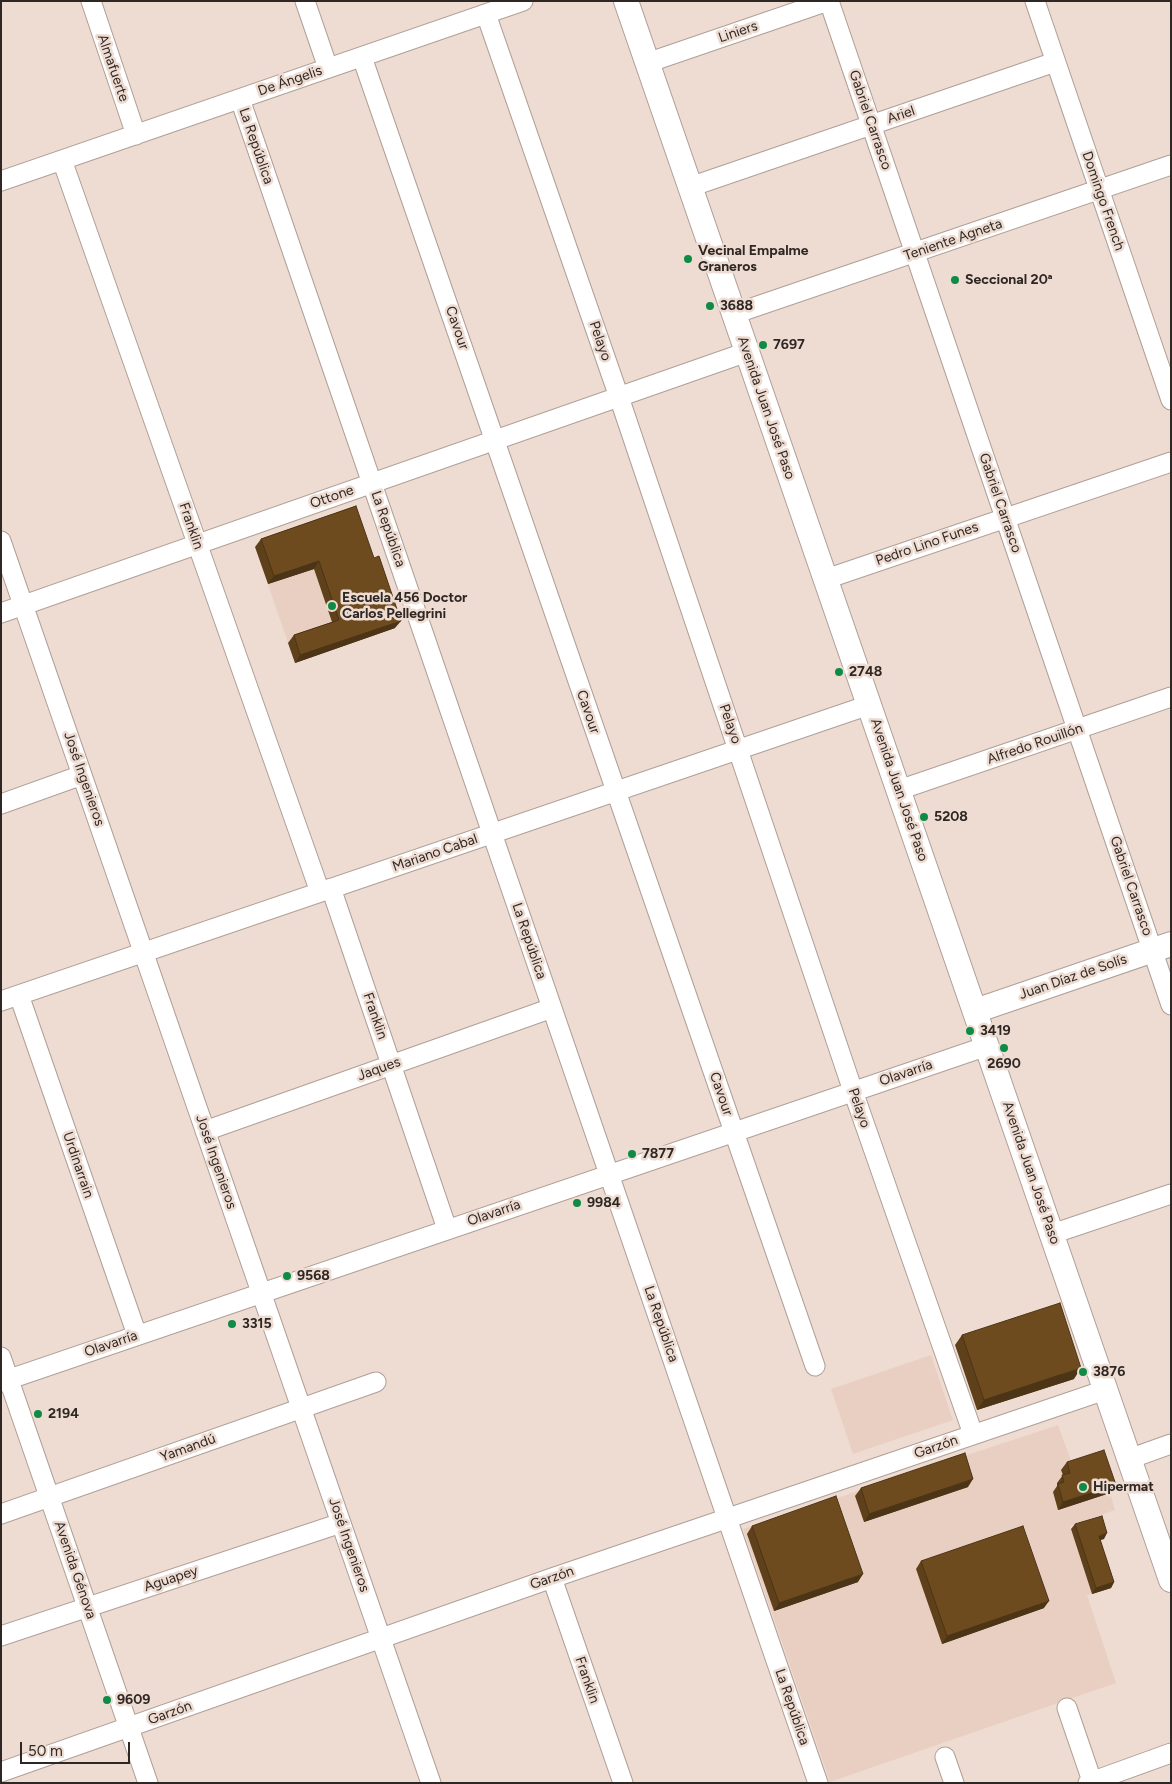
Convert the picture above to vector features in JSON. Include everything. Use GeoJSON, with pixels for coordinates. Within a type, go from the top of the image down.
{"type":"FeatureCollection","features":[{"type":"Feature","properties":{"kind":"main road","name":"Avenida Juan José Paso"},"geometry":{"type":"LineString","coordinates":[[626,1],[1171,1580]]}},
{"type":"Feature","properties":{"kind":"main road","name":"Juan Díaz de Solís"},"geometry":{"type":"LineString","coordinates":[[975,1010],[1162,947]]}},
{"type":"Feature","properties":{"kind":"street","name":"Almafuerte"},"geometry":{"type":"LineString","coordinates":[[91,1],[136,135]]}},
{"type":"Feature","properties":{"kind":"street"},"geometry":{"type":"LineString","coordinates":[[305,1],[328,68]]}},
{"type":"Feature","properties":{"kind":"street","name":"De Ángelis"},"geometry":{"type":"LineString","coordinates":[[1,181],[523,1]]}},
{"type":"Feature","properties":{"kind":"street","name":"Liniers"},"geometry":{"type":"LineString","coordinates":[[647,63],[829,1]]}},
{"type":"Feature","properties":{"kind":"street","name":"Gabriel Carrasco"},"geometry":{"type":"LineString","coordinates":[[829,1],[1077,729],[1162,947],[1171,1005]]}},
{"type":"Feature","properties":{"kind":"street","name":"Domingo French"},"geometry":{"type":"LineString","coordinates":[[1035,1],[1171,400]]}},
{"type":"Feature","properties":{"kind":"street","name":"Pelayo"},"geometry":{"type":"LineString","coordinates":[[486,14],[619,396],[853,1091],[974,1434]]}},
{"type":"Feature","properties":{"kind":"street","name":"Cavour"},"geometry":{"type":"LineString","coordinates":[[362,57],[815,1366]]}},
{"type":"Feature","properties":{"kind":"street","name":"Ariel"},"geometry":{"type":"LineString","coordinates":[[690,187],[1056,62]]}},
{"type":"Feature","properties":{"kind":"street","name":"La República"},"geometry":{"type":"LineString","coordinates":[[240,99],[818,1783]]}},
{"type":"Feature","properties":{"kind":"street","name":"Franklin"},"geometry":{"type":"LineString","coordinates":[[62,160],[198,544],[391,1065],[447,1229]]}},
{"type":"Feature","properties":{"kind":"street","name":"Teniente Agneta"},"geometry":{"type":"LineString","coordinates":[[734,314],[1171,165]]}},
{"type":"Feature","properties":{"kind":"street","name":"Ottone"},"geometry":{"type":"LineString","coordinates":[[1,613],[747,352]]}},
{"type":"Feature","properties":{"kind":"street","name":"Pedro Lino Funes"},"geometry":{"type":"LineString","coordinates":[[826,579],[1171,462]]}},
{"type":"Feature","properties":{"kind":"street","name":"José Ingenieros"},"geometry":{"type":"LineString","coordinates":[[1,542],[431,1783]]}},
{"type":"Feature","properties":{"kind":"street","name":"Alfredo Rouillón"},"geometry":{"type":"LineString","coordinates":[[899,790],[1171,697]]}},
{"type":"Feature","properties":{"kind":"street","name":"Mariano Cabal"},"geometry":{"type":"LineString","coordinates":[[10,998],[869,705]]}},
{"type":"Feature","properties":{"kind":"street"},"geometry":{"type":"LineString","coordinates":[[1,804],[82,775]]}},
{"type":"Feature","properties":{"kind":"street","name":"Urdinarrain"},"geometry":{"type":"LineString","coordinates":[[10,998],[137,1335]]}},
{"type":"Feature","properties":{"kind":"street","name":"Jaques"},"geometry":{"type":"LineString","coordinates":[[205,1131],[552,1008]]}},
{"type":"Feature","properties":{"kind":"street","name":"Olavarría"},"geometry":{"type":"LineString","coordinates":[[5,1380],[987,1046]]}},
{"type":"Feature","properties":{"kind":"street"},"geometry":{"type":"LineString","coordinates":[[1052,1234],[1171,1194]]}},
{"type":"Feature","properties":{"kind":"street","name":"Avenida Génova"},"geometry":{"type":"LineString","coordinates":[[1,1357],[5,1380],[88,1606],[148,1783]]}},
{"type":"Feature","properties":{"kind":"street","name":"Yamandú"},"geometry":{"type":"LineString","coordinates":[[1,1514],[376,1382]]}},
{"type":"Feature","properties":{"kind":"street","name":"Garzón"},"geometry":{"type":"LineString","coordinates":[[1,1772],[552,1578],[1105,1390]]}},
{"type":"Feature","properties":{"kind":"street"},"geometry":{"type":"LineString","coordinates":[[1129,1459],[1171,1444]]}},
{"type":"Feature","properties":{"kind":"street","name":"Aguapey"},"geometry":{"type":"LineString","coordinates":[[1,1636],[341,1523]]}},
{"type":"Feature","properties":{"kind":"street","name":"Franklin"},"geometry":{"type":"LineString","coordinates":[[552,1578],[623,1783]]}},
{"type":"Feature","properties":{"kind":"street"},"geometry":{"type":"LineString","coordinates":[[1067,1708],[1090,1782],[1171,1753]]}},
{"type":"Feature","properties":{"kind":"street"},"geometry":{"type":"LineString","coordinates":[[945,1757],[954,1783]]}},
{"type":"Feature","properties":{"kind":"shaded area","name":"Escuela 456 Doctor Carlos Pellegrini"},"geometry":{"type":"Polygon","coordinates":[[[356,512],[395,628],[295,663],[255,547],[356,512]]]}},
{"type":"Feature","properties":{"kind":"shaded area"},"geometry":{"type":"Polygon","coordinates":[[[931,1355],[953,1420],[853,1454],[831,1389],[931,1355]]]}},
{"type":"Feature","properties":{"kind":"shaded area"},"geometry":{"type":"Polygon","coordinates":[[[1058,1425],[1073,1466],[1059,1490],[1058,1510],[1110,1493],[1115,1510],[1070,1526],[1092,1594],[1087,1595],[1116,1683],[830,1782],[743,1529],[1058,1425]]]}},
{"type":"Feature","properties":{"kind":"building","name":"Escuela 456 Doctor Carlos Pellegrini"},"geometry":{"type":"Polygon","coordinates":[[[356,506],[374,558],[379,556],[401,621],[300,655],[294,635],[339,620],[319,561],[274,576],[261,539],[356,506]]]}},
{"type":"Feature","properties":{"kind":"building"},"geometry":{"type":"Polygon","coordinates":[[[1060,1303],[1081,1368],[984,1400],[962,1335],[1060,1303]]]}},
{"type":"Feature","properties":{"kind":"building","name":"Hipermat"},"geometry":{"type":"Polygon","coordinates":[[[1104,1450],[1116,1485],[1063,1502],[1058,1484],[1064,1482],[1062,1475],[1070,1473],[1067,1462],[1104,1450]]]}},
{"type":"Feature","properties":{"kind":"building"},"geometry":{"type":"Polygon","coordinates":[[[965,1453],[973,1479],[869,1514],[861,1488],[965,1453]]]}},
{"type":"Feature","properties":{"kind":"building"},"geometry":{"type":"Polygon","coordinates":[[[836,1496],[863,1574],[779,1603],[752,1526],[836,1496]]]}},
{"type":"Feature","properties":{"kind":"building"},"geometry":{"type":"Polygon","coordinates":[[[1102,1516],[1107,1533],[1099,1536],[1114,1582],[1096,1588],[1075,1524],[1102,1516]]]}},
{"type":"Feature","properties":{"kind":"building"},"geometry":{"type":"Polygon","coordinates":[[[1023,1526],[1049,1601],[947,1636],[921,1561],[1023,1526]]]}},
{"type":"Feature","properties":{"kind":"place","name":"Vecinal Empalme Graneros"},"geometry":{"type":"Point","coordinates":[688,259]}},
{"type":"Feature","properties":{"kind":"place","name":"Seccional 20ª"},"geometry":{"type":"Point","coordinates":[955,280]}},
{"type":"Feature","properties":{"kind":"place","name":"3688"},"geometry":{"type":"Point","coordinates":[710,306]}},
{"type":"Feature","properties":{"kind":"place","name":"7697"},"geometry":{"type":"Point","coordinates":[763,345]}},
{"type":"Feature","properties":{"kind":"place","name":"Escuela 456 Doctor Carlos Pellegrini"},"geometry":{"type":"Point","coordinates":[332,606]}},
{"type":"Feature","properties":{"kind":"place","name":"2748"},"geometry":{"type":"Point","coordinates":[839,672]}},
{"type":"Feature","properties":{"kind":"place","name":"5208"},"geometry":{"type":"Point","coordinates":[924,817]}},
{"type":"Feature","properties":{"kind":"place","name":"3419"},"geometry":{"type":"Point","coordinates":[970,1031]}},
{"type":"Feature","properties":{"kind":"place","name":"2690"},"geometry":{"type":"Point","coordinates":[1004,1048]}},
{"type":"Feature","properties":{"kind":"place","name":"7877"},"geometry":{"type":"Point","coordinates":[632,1154]}},
{"type":"Feature","properties":{"kind":"place","name":"9984"},"geometry":{"type":"Point","coordinates":[577,1203]}},
{"type":"Feature","properties":{"kind":"place","name":"9568"},"geometry":{"type":"Point","coordinates":[287,1276]}},
{"type":"Feature","properties":{"kind":"place","name":"3315"},"geometry":{"type":"Point","coordinates":[232,1324]}},
{"type":"Feature","properties":{"kind":"place","name":"3876"},"geometry":{"type":"Point","coordinates":[1083,1372]}},
{"type":"Feature","properties":{"kind":"place","name":"2194"},"geometry":{"type":"Point","coordinates":[38,1414]}},
{"type":"Feature","properties":{"kind":"place","name":"Hipermat"},"geometry":{"type":"Point","coordinates":[1083,1487]}},
{"type":"Feature","properties":{"kind":"place","name":"9609"},"geometry":{"type":"Point","coordinates":[107,1700]}}]}
